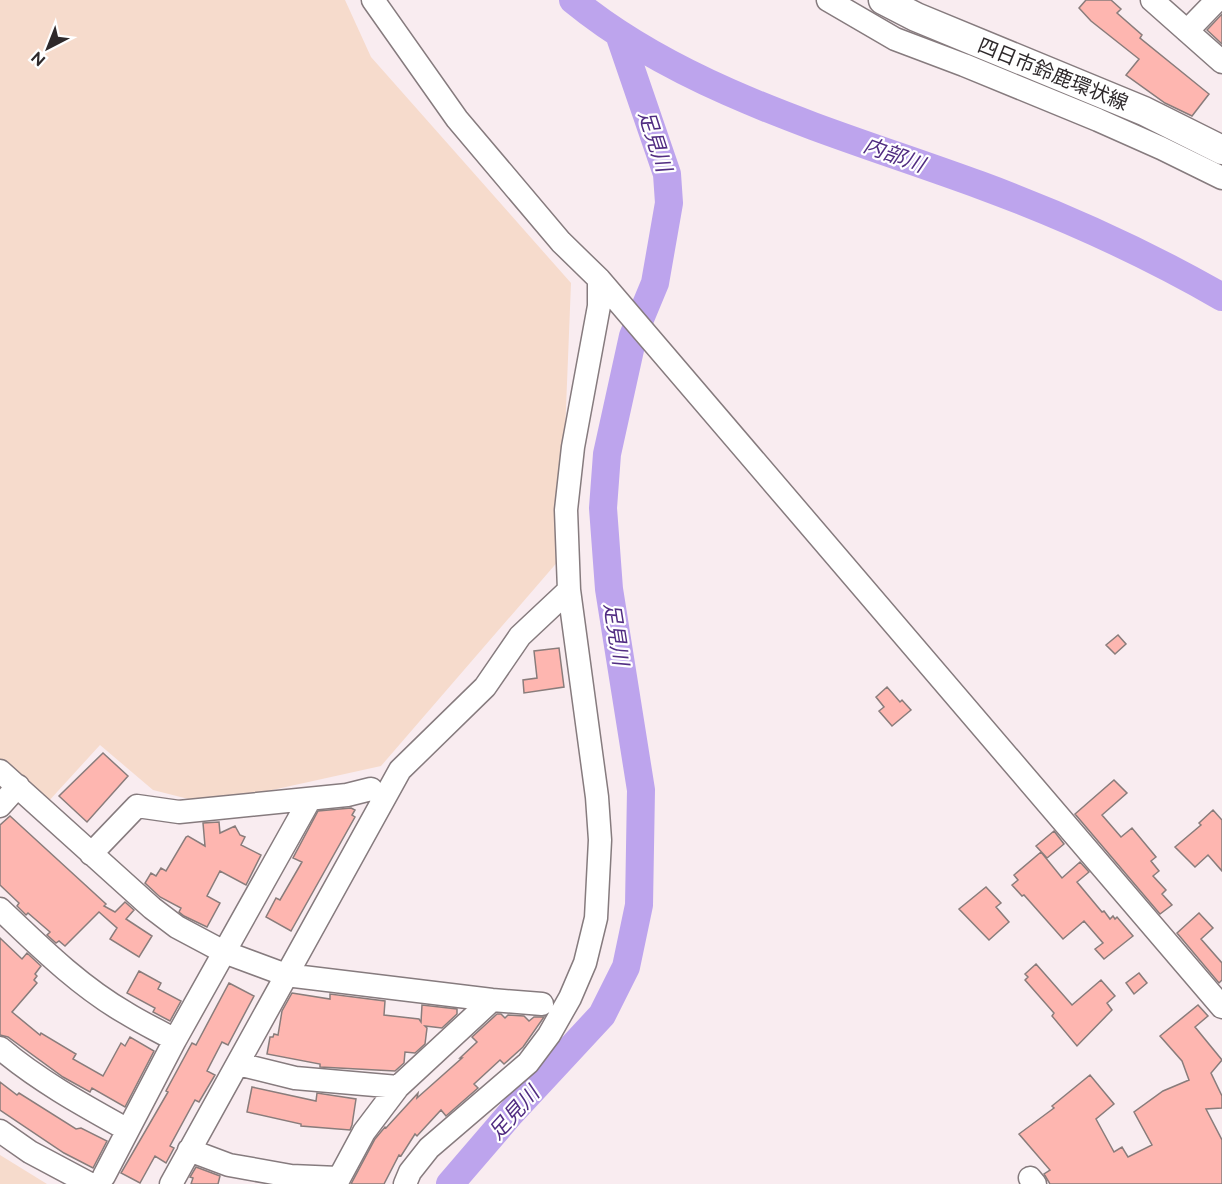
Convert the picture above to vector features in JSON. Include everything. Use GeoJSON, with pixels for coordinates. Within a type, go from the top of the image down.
{"type":"FeatureCollection","features":[{"type":"Feature","properties":{"kind":"main road","name":"四日市鈴鹿環状線"},"geometry":{"type":"LineString","coordinates":[[883,0],[926,22],[1144,111],[1222,150]]}},
{"type":"Feature","properties":{"kind":"street"},"geometry":{"type":"LineString","coordinates":[[373,0],[457,119],[561,242],[602,283],[1222,1007]]}},
{"type":"Feature","properties":{"kind":"street"},"geometry":{"type":"LineString","coordinates":[[828,0],[896,39],[1098,120],[1222,178]]}},
{"type":"Feature","properties":{"kind":"street"},"geometry":{"type":"LineString","coordinates":[[1152,0],[1222,62]]}},
{"type":"Feature","properties":{"kind":"street"},"geometry":{"type":"LineString","coordinates":[[1187,31],[1217,0]]}},
{"type":"Feature","properties":{"kind":"street"},"geometry":{"type":"LineString","coordinates":[[405,1184],[410,1172],[429,1148],[528,1064],[549,1035],[570,998],[585,963],[596,918],[600,840],[597,797],[569,590],[566,510],[573,447],[602,283]]}},
{"type":"Feature","properties":{"kind":"street"},"geometry":{"type":"LineString","coordinates":[[171,1184],[400,770],[485,687],[520,636],[569,590]]}},
{"type":"Feature","properties":{"kind":"street"},"geometry":{"type":"LineString","coordinates":[[0,771],[169,921],[224,952],[286,975],[542,1004]]}},
{"type":"Feature","properties":{"kind":"street"},"geometry":{"type":"LineString","coordinates":[[0,806],[18,786]]}},
{"type":"Feature","properties":{"kind":"street"},"geometry":{"type":"LineString","coordinates":[[92,854],[137,806],[179,812],[347,795],[371,789]]}},
{"type":"Feature","properties":{"kind":"street"},"geometry":{"type":"LineString","coordinates":[[0,1131],[30,1152],[97,1180],[128,1130],[175,1040],[310,799]]}},
{"type":"Feature","properties":{"kind":"street"},"geometry":{"type":"LineString","coordinates":[[0,909],[91,990],[124,1013],[175,1040]]}},
{"type":"Feature","properties":{"kind":"street"},"geometry":{"type":"LineString","coordinates":[[189,1150],[229,1165],[337,1181],[364,1132],[398,1087],[492,1000]]}},
{"type":"Feature","properties":{"kind":"street"},"geometry":{"type":"LineString","coordinates":[[0,1048],[25,1069],[70,1099],[128,1130]]}},
{"type":"Feature","properties":{"kind":"street"},"geometry":{"type":"LineString","coordinates":[[238,1064],[295,1078],[398,1087]]}},
{"type":"Feature","properties":{"kind":"shaded area"},"geometry":{"type":"Polygon","coordinates":[[[0,0],[345,0],[371,57],[571,283],[560,559],[381,766],[208,804],[153,790],[100,745],[47,803],[0,761],[0,0]]]}},
{"type":"Feature","properties":{"kind":"shaded area"},"geometry":{"type":"Polygon","coordinates":[[[0,1155],[47,1184],[0,1184],[0,1155]]]}},
{"type":"Feature","properties":{"kind":"building"},"geometry":{"type":"Polygon","coordinates":[[[1086,0],[1111,0],[1121,9],[1117,13],[1142,35],[1140,38],[1209,94],[1192,116],[1165,103],[1126,75],[1139,59],[1091,21],[1079,8],[1086,0]]]}},
{"type":"Feature","properties":{"kind":"building"},"geometry":{"type":"Polygon","coordinates":[[[1222,14],[1222,44],[1207,30],[1222,14]]]}},
{"type":"Feature","properties":{"kind":"building"},"geometry":{"type":"Polygon","coordinates":[[[1118,635],[1126,644],[1115,654],[1106,645],[1118,635]]]}},
{"type":"Feature","properties":{"kind":"building"},"geometry":{"type":"Polygon","coordinates":[[[559,648],[564,687],[524,693],[523,680],[537,678],[534,651],[559,648]]]}},
{"type":"Feature","properties":{"kind":"building"},"geometry":{"type":"Polygon","coordinates":[[[887,687],[900,702],[902,700],[911,710],[892,726],[879,711],[884,707],[876,697],[887,687]]]}},
{"type":"Feature","properties":{"kind":"building"},"geometry":{"type":"Polygon","coordinates":[[[103,753],[128,776],[87,822],[59,796],[103,753]]]}},
{"type":"Feature","properties":{"kind":"building"},"geometry":{"type":"Polygon","coordinates":[[[1114,780],[1127,793],[1102,815],[1121,837],[1132,828],[1156,857],[1151,861],[1159,871],[1153,876],[1166,890],[1162,894],[1172,905],[1160,914],[1075,814],[1114,780]]]}},
{"type":"Feature","properties":{"kind":"building"},"geometry":{"type":"Polygon","coordinates":[[[351,808],[355,810],[352,815],[355,817],[291,931],[266,917],[276,898],[280,900],[302,862],[293,858],[318,811],[351,808]]]}},
{"type":"Feature","properties":{"kind":"building"},"geometry":{"type":"Polygon","coordinates":[[[1213,810],[1222,820],[1222,871],[1208,855],[1195,867],[1175,847],[1201,825],[1199,823],[1213,810]]]}},
{"type":"Feature","properties":{"kind":"building"},"geometry":{"type":"Polygon","coordinates":[[[10,816],[106,904],[104,906],[115,912],[125,902],[134,910],[126,919],[152,936],[139,957],[110,939],[117,928],[99,912],[65,946],[59,941],[56,943],[47,935],[50,932],[17,906],[19,903],[0,885],[0,825],[10,816]]]}},
{"type":"Feature","properties":{"kind":"building"},"geometry":{"type":"Polygon","coordinates":[[[219,822],[220,833],[235,826],[240,835],[245,837],[241,845],[261,855],[246,885],[220,871],[207,896],[220,903],[207,927],[184,916],[179,912],[181,908],[160,897],[145,883],[151,873],[156,876],[161,868],[166,871],[186,837],[205,846],[203,823],[219,822]]]}},
{"type":"Feature","properties":{"kind":"building"},"geometry":{"type":"Polygon","coordinates":[[[1054,831],[1064,844],[1047,858],[1036,846],[1054,831]]]}},
{"type":"Feature","properties":{"kind":"building"},"geometry":{"type":"Polygon","coordinates":[[[1041,852],[1062,878],[1080,862],[1089,872],[1077,882],[1102,912],[1104,911],[1110,919],[1113,916],[1115,919],[1117,917],[1133,936],[1104,959],[1095,949],[1103,943],[1084,921],[1063,939],[1024,895],[1022,896],[1012,885],[1018,880],[1014,875],[1041,852]]]}},
{"type":"Feature","properties":{"kind":"building"},"geometry":{"type":"Polygon","coordinates":[[[986,887],[1001,903],[996,907],[1009,922],[989,940],[959,909],[986,887]]]}},
{"type":"Feature","properties":{"kind":"building"},"geometry":{"type":"Polygon","coordinates":[[[1199,913],[1213,928],[1201,939],[1222,963],[1222,980],[1219,983],[1177,933],[1199,913]]]}},
{"type":"Feature","properties":{"kind":"building"},"geometry":{"type":"Polygon","coordinates":[[[0,938],[22,959],[27,953],[41,966],[35,974],[37,976],[34,980],[37,983],[12,1012],[40,1035],[41,1033],[76,1054],[73,1059],[103,1076],[121,1043],[125,1046],[130,1037],[154,1051],[125,1107],[92,1088],[90,1092],[63,1077],[8,1037],[0,1035],[0,938]]]}},
{"type":"Feature","properties":{"kind":"building"},"geometry":{"type":"Polygon","coordinates":[[[1036,964],[1072,1005],[1101,980],[1115,996],[1107,1003],[1112,1010],[1077,1046],[1052,1016],[1054,1013],[1025,980],[1028,977],[1025,974],[1036,964]]]}},
{"type":"Feature","properties":{"kind":"building"},"geometry":{"type":"Polygon","coordinates":[[[139,971],[161,983],[158,989],[181,1001],[170,1021],[153,1012],[155,1008],[127,993],[139,971]]]}},
{"type":"Feature","properties":{"kind":"building"},"geometry":{"type":"Polygon","coordinates":[[[1139,973],[1147,983],[1134,994],[1126,983],[1139,973]]]}},
{"type":"Feature","properties":{"kind":"building"},"geometry":{"type":"Polygon","coordinates":[[[229,983],[254,996],[228,1045],[222,1042],[207,1071],[215,1075],[199,1102],[195,1100],[170,1146],[174,1148],[166,1163],[155,1156],[140,1183],[121,1173],[168,1092],[166,1091],[192,1043],[196,1045],[229,983]]]}},
{"type":"Feature","properties":{"kind":"building"},"geometry":{"type":"Polygon","coordinates":[[[292,993],[330,999],[330,994],[385,1001],[384,1015],[419,1019],[421,1022],[422,1005],[457,1009],[457,1014],[442,1028],[425,1026],[427,1028],[425,1044],[415,1053],[405,1052],[404,1063],[395,1071],[320,1067],[320,1064],[267,1054],[270,1037],[274,1034],[278,1035],[282,1011],[292,993]]]}},
{"type":"Feature","properties":{"kind":"building"},"geometry":{"type":"Polygon","coordinates":[[[1198,1005],[1208,1016],[1195,1027],[1222,1060],[1211,1073],[1222,1096],[1222,1108],[1206,1109],[1222,1140],[1222,1184],[1050,1184],[1044,1174],[1050,1170],[1019,1134],[1054,1108],[1052,1106],[1090,1075],[1114,1104],[1096,1119],[1114,1152],[1122,1147],[1128,1157],[1152,1145],[1134,1112],[1163,1091],[1189,1080],[1182,1061],[1160,1036],[1198,1005]]]}},
{"type":"Feature","properties":{"kind":"building"},"geometry":{"type":"Polygon","coordinates":[[[497,1014],[505,1018],[508,1015],[524,1016],[529,1021],[534,1017],[544,1017],[523,1047],[504,1064],[500,1060],[474,1084],[478,1088],[446,1116],[441,1110],[417,1136],[415,1134],[401,1156],[399,1155],[384,1184],[351,1184],[375,1139],[385,1127],[418,1093],[417,1098],[462,1058],[460,1058],[477,1042],[472,1037],[497,1014]]]}},
{"type":"Feature","properties":{"kind":"building"},"geometry":{"type":"Polygon","coordinates":[[[0,1082],[17,1095],[19,1093],[76,1129],[81,1128],[107,1141],[93,1168],[64,1153],[0,1110],[0,1082]]]}},
{"type":"Feature","properties":{"kind":"building"},"geometry":{"type":"Polygon","coordinates":[[[252,1087],[316,1101],[317,1093],[356,1099],[350,1130],[301,1126],[301,1124],[247,1112],[252,1087]]]}},
{"type":"Feature","properties":{"kind":"building"},"geometry":{"type":"Polygon","coordinates":[[[196,1167],[220,1176],[218,1184],[191,1184],[193,1178],[190,1177],[196,1167]]]}},
{"type":"Feature","properties":{"kind":"waterway","name":"内部川"},"geometry":{"type":"LineString","coordinates":[[573,0],[617,33],[665,61],[716,86],[821,129],[1042,209],[1133,250],[1222,297]]}},
{"type":"Feature","properties":{"kind":"waterway","name":"足見川"},"geometry":{"type":"LineString","coordinates":[[450,1184],[511,1113],[602,1015],[626,967],[639,905],[641,790],[609,589],[603,508],[607,454],[633,336],[655,283],[669,203],[667,174],[619,34]]}}]}
